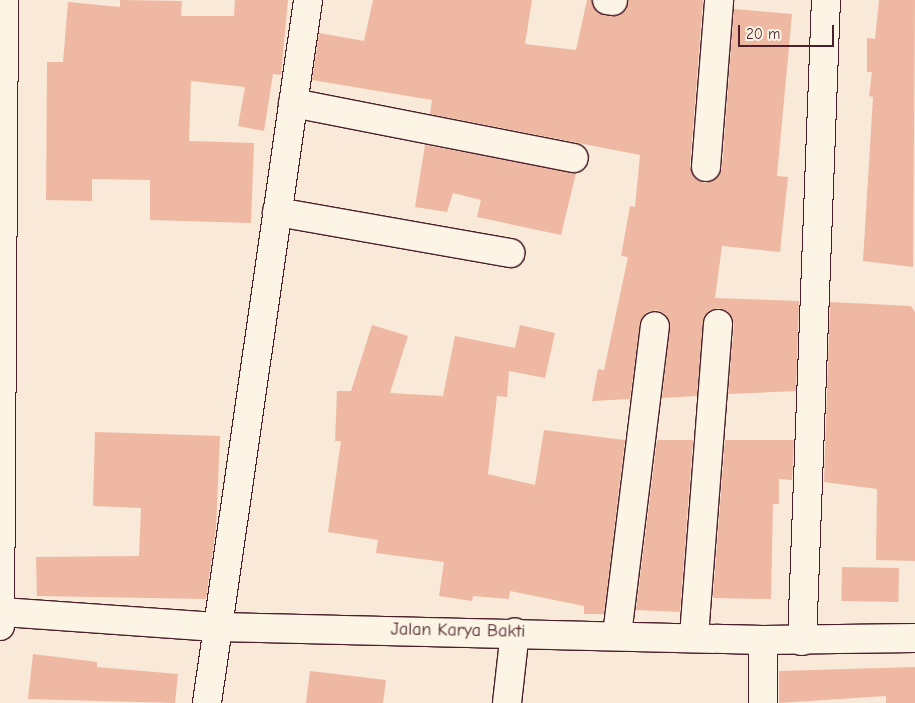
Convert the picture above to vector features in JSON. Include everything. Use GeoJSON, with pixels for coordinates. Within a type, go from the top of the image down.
{"type":"FeatureCollection","features":[{"type":"Feature","properties":{"kind":"street"},"geometry":{"type":"LineString","coordinates":[[1,619],[1,86],[4,0]]}},
{"type":"Feature","properties":{"kind":"street"},"geometry":{"type":"LineString","coordinates":[[207,703],[308,0]]}},
{"type":"Feature","properties":{"kind":"street"},"geometry":{"type":"LineString","coordinates":[[706,167],[719,0]]}},
{"type":"Feature","properties":{"kind":"street"},"geometry":{"type":"LineString","coordinates":[[802,641],[826,0]]}},
{"type":"Feature","properties":{"kind":"street"},"geometry":{"type":"LineString","coordinates":[[293,103],[574,158]]}},
{"type":"Feature","properties":{"kind":"street"},"geometry":{"type":"LineString","coordinates":[[277,212],[510,253]]}},
{"type":"Feature","properties":{"kind":"street"},"geometry":{"type":"LineString","coordinates":[[694,636],[718,324]]}},
{"type":"Feature","properties":{"kind":"street"},"geometry":{"type":"LineString","coordinates":[[617,635],[655,326]]}},
{"type":"Feature","properties":{"kind":"street","name":"Jalan Karya Bakti"},"geometry":{"type":"LineString","coordinates":[[1,619],[219,627],[694,636],[802,641],[915,638]]}},
{"type":"Feature","properties":{"kind":"street"},"geometry":{"type":"LineString","coordinates":[[507,703],[515,632]]}},
{"type":"Feature","properties":{"kind":"street"},"geometry":{"type":"LineString","coordinates":[[763,640],[763,703]]}},
{"type":"Feature","properties":{"kind":"building"},"geometry":{"type":"Polygon","coordinates":[[[120,0],[182,1],[181,16],[234,16],[235,0],[288,0],[281,75],[273,74],[264,131],[238,126],[245,87],[191,81],[189,141],[254,143],[251,223],[150,220],[150,180],[92,179],[92,201],[46,200],[47,62],[63,62],[68,2],[120,7],[120,0]]]}},
{"type":"Feature","properties":{"kind":"building"},"geometry":{"type":"Polygon","coordinates":[[[373,0],[532,0],[525,44],[576,50],[587,0],[592,0],[597,12],[611,16],[625,11],[628,0],[703,0],[690,166],[697,180],[705,183],[719,176],[722,168],[734,9],[792,14],[777,176],[788,177],[780,252],[722,246],[715,298],[799,301],[796,391],[728,394],[734,325],[727,311],[719,308],[711,310],[703,322],[697,396],[662,398],[670,327],[665,314],[656,310],[648,312],[640,324],[630,399],[592,401],[598,369],[604,370],[628,257],[621,256],[630,206],[635,207],[640,155],[430,114],[432,100],[312,80],[319,33],[364,41],[373,0]]]}},
{"type":"Feature","properties":{"kind":"building"},"geometry":{"type":"Polygon","coordinates":[[[879,0],[915,0],[913,267],[863,261],[873,97],[869,96],[872,72],[867,72],[867,38],[875,39],[879,0]]]}},
{"type":"Feature","properties":{"kind":"building"},"geometry":{"type":"Polygon","coordinates":[[[425,145],[576,173],[561,235],[477,217],[481,200],[453,193],[447,212],[415,207],[425,145]]]}},
{"type":"Feature","properties":{"kind":"building"},"geometry":{"type":"Polygon","coordinates":[[[830,302],[911,306],[915,312],[915,561],[876,560],[877,489],[824,482],[830,302]]]}},
{"type":"Feature","properties":{"kind":"building"},"geometry":{"type":"Polygon","coordinates":[[[372,325],[408,336],[390,393],[443,396],[455,336],[515,348],[520,325],[555,333],[545,378],[509,371],[507,397],[497,396],[488,474],[535,485],[544,430],[625,440],[604,614],[584,614],[584,606],[510,591],[509,599],[473,596],[472,601],[439,596],[444,562],[376,553],[378,540],[328,532],[341,441],[335,441],[337,391],[351,391],[372,325]]]}},
{"type":"Feature","properties":{"kind":"building"},"geometry":{"type":"Polygon","coordinates":[[[95,432],[220,436],[216,528],[206,599],[37,596],[36,557],[139,556],[141,508],[93,506],[95,432]]]}},
{"type":"Feature","properties":{"kind":"building"},"geometry":{"type":"Polygon","coordinates":[[[657,440],[693,440],[680,612],[636,610],[657,440]]]}},
{"type":"Feature","properties":{"kind":"building"},"geometry":{"type":"Polygon","coordinates":[[[725,440],[794,440],[792,480],[779,479],[779,504],[773,504],[771,599],[713,598],[725,440]]]}},
{"type":"Feature","properties":{"kind":"building"},"geometry":{"type":"Polygon","coordinates":[[[842,567],[899,568],[898,602],[841,601],[842,567]]]}},
{"type":"Feature","properties":{"kind":"building"},"geometry":{"type":"Polygon","coordinates":[[[33,654],[97,662],[97,667],[178,674],[175,703],[28,699],[33,654]]]}},
{"type":"Feature","properties":{"kind":"building"},"geometry":{"type":"Polygon","coordinates":[[[915,667],[915,703],[886,703],[886,696],[779,703],[779,671],[915,667]]]}},
{"type":"Feature","properties":{"kind":"building"},"geometry":{"type":"Polygon","coordinates":[[[310,671],[386,680],[383,703],[306,703],[310,671]]]}}]}
